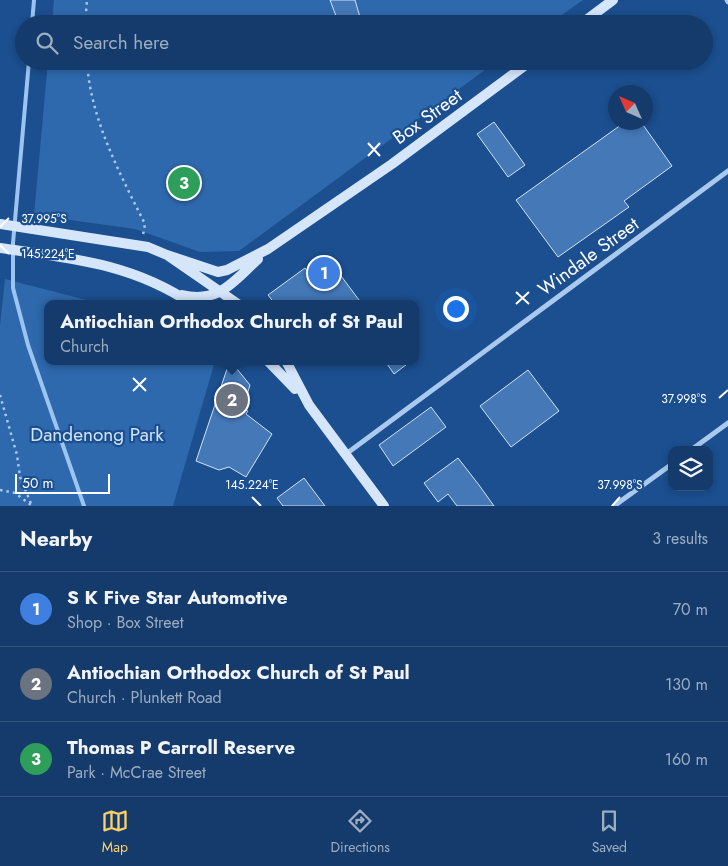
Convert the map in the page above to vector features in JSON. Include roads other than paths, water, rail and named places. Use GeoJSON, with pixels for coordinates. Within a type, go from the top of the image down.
{"type":"FeatureCollection","features":[{"type":"Feature","properties":{"kind":"main road"},"geometry":{"type":"LineString","coordinates":[[593,15],[613,0]]}},
{"type":"Feature","properties":{"kind":"main road","name":"Box Street"},"geometry":{"type":"LineString","coordinates":[[167,254],[211,271],[221,272],[268,249],[392,164],[519,70]]}},
{"type":"Feature","properties":{"kind":"main road"},"geometry":{"type":"LineString","coordinates":[[0,224],[138,244],[167,254],[233,300]]}},
{"type":"Feature","properties":{"kind":"main road"},"geometry":{"type":"LineString","coordinates":[[0,248],[118,268],[145,277],[174,291],[186,300]]}},
{"type":"Feature","properties":{"kind":"main road","name":"Box Street"},"geometry":{"type":"LineString","coordinates":[[223,292],[268,249]]}},
{"type":"Feature","properties":{"kind":"main road"},"geometry":{"type":"LineString","coordinates":[[174,291],[199,297],[223,292]]}},
{"type":"Feature","properties":{"kind":"main road"},"geometry":{"type":"LineString","coordinates":[[272,365],[309,405],[384,506]]}},
{"type":"Feature","properties":{"kind":"main road"},"geometry":{"type":"LineString","coordinates":[[288,365],[309,405]]}},
{"type":"Feature","properties":{"kind":"street","name":"Windale Street"},"geometry":{"type":"LineString","coordinates":[[346,454],[728,171]]}},
{"type":"Feature","properties":{"kind":"street"},"geometry":{"type":"LineString","coordinates":[[696,446],[728,422]]}},
{"type":"Feature","properties":{"kind":"street"},"geometry":{"type":"LineString","coordinates":[[614,506],[668,467]]}},
{"type":"Feature","properties":{"kind":"waterway"},"geometry":{"type":"LineString","coordinates":[[33,15],[34,0]]}},
{"type":"Feature","properties":{"kind":"waterway"},"geometry":{"type":"LineString","coordinates":[[28,70],[13,243],[13,288],[28,345],[84,506]]}},
{"type":"Feature","properties":{"kind":"place","name":"Thomas P Carroll Reserve"},"geometry":{"type":"Point","coordinates":[184,183]}},
{"type":"Feature","properties":{"kind":"place","name":"S K Five Star Automotive"},"geometry":{"type":"Point","coordinates":[324,273]}},
{"type":"Feature","properties":{"kind":"place","name":"Antiochian Orthodox Church of St Paul"},"geometry":{"type":"Point","coordinates":[232,400]}},
{"type":"Feature","properties":{"kind":"park label","name":"Dandenong Park"},"geometry":{"type":"Point","coordinates":[97,434]}}]}
